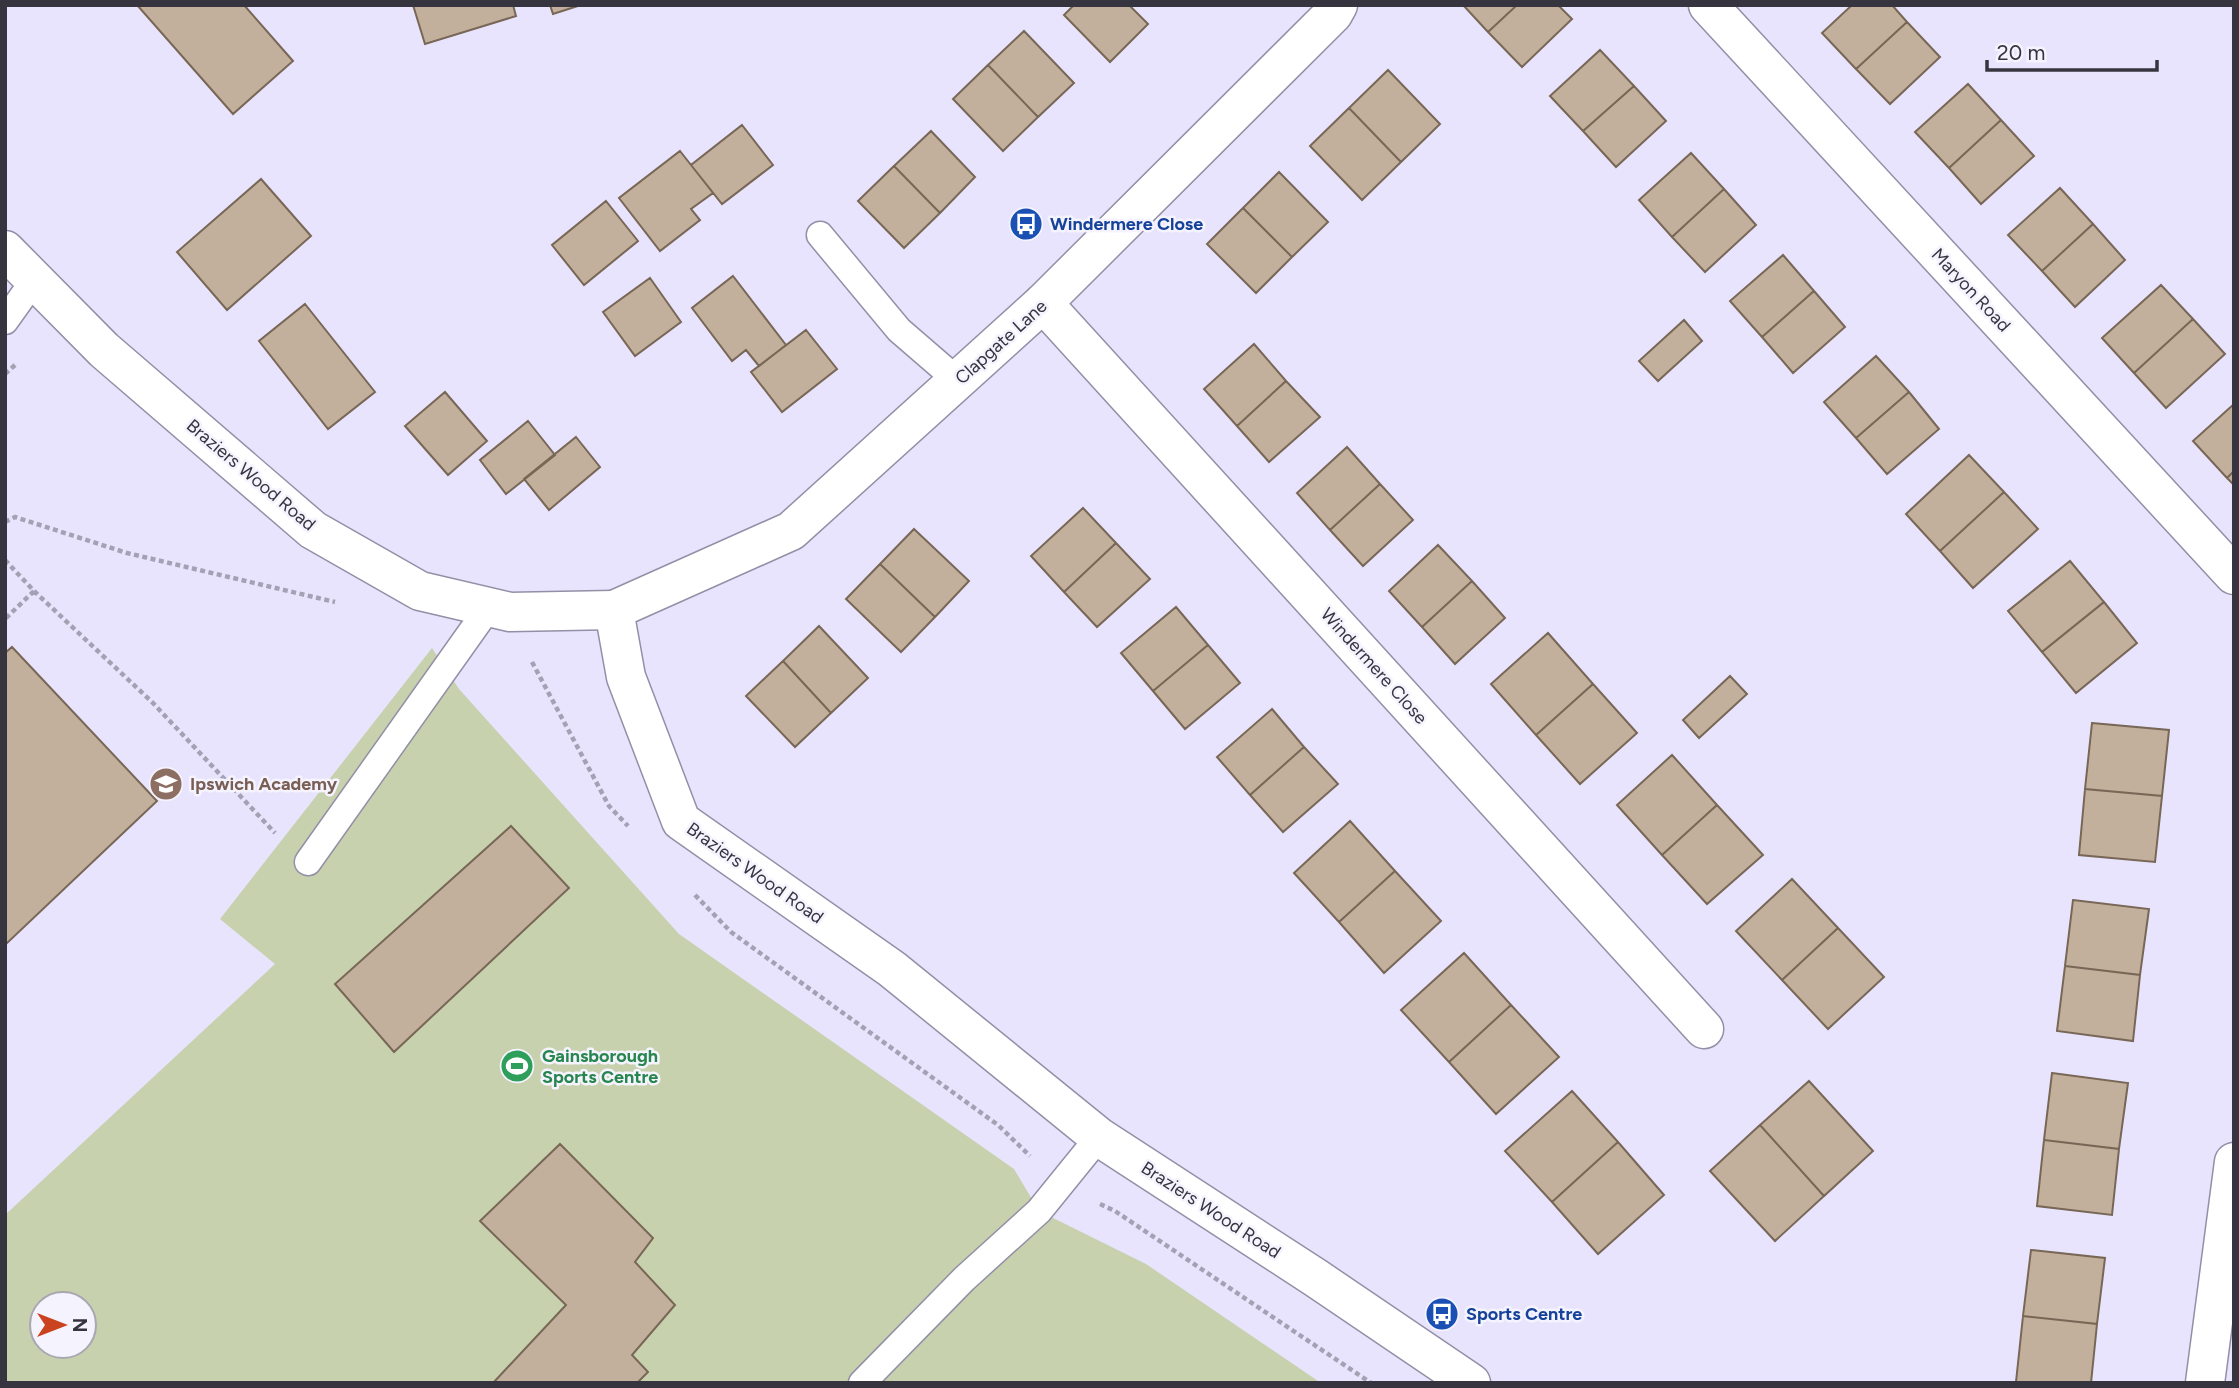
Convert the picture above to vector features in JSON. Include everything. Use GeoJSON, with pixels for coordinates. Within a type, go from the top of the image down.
{"type":"FeatureCollection","features":[{"type":"Feature","properties":{"kind":"street","name":"Clapgate Lane"},"geometry":{"type":"LineString","coordinates":[[614,611],[791,531],[1043,303],[1333,14],[1338,5]]}},
{"type":"Feature","properties":{"kind":"street","name":"Maryon Road"},"geometry":{"type":"LineString","coordinates":[[1708,5],[2234,575]]}},
{"type":"Feature","properties":{"kind":"street","name":"Braziers Wood Road"},"geometry":{"type":"LineString","coordinates":[[5,250],[104,350],[313,530],[420,591],[510,612],[614,611],[626,677],[681,821],[892,969],[1099,1137],[1471,1383]]}},
{"type":"Feature","properties":{"kind":"street","name":"Windermere Close"},"geometry":{"type":"LineString","coordinates":[[1043,303],[1704,1030]]}},
{"type":"Feature","properties":{"kind":"street"},"geometry":{"type":"LineString","coordinates":[[2205,1383],[2234,1162]]}},
{"type":"Feature","properties":{"kind":"lane"},"geometry":{"type":"LineString","coordinates":[[820,235],[899,330],[958,380]]}},
{"type":"Feature","properties":{"kind":"lane"},"geometry":{"type":"LineString","coordinates":[[5,321],[35,279]]}},
{"type":"Feature","properties":{"kind":"lane"},"geometry":{"type":"LineString","coordinates":[[308,862],[489,607]]}},
{"type":"Feature","properties":{"kind":"lane"},"geometry":{"type":"LineString","coordinates":[[862,1383],[964,1279],[1039,1211],[1099,1137]]}},
{"type":"Feature","properties":{"kind":"path"},"geometry":{"type":"LineString","coordinates":[[5,561],[152,702],[288,847],[308,862]]}},
{"type":"Feature","properties":{"kind":"path"},"geometry":{"type":"LineString","coordinates":[[5,619],[34,591]]}},
{"type":"Feature","properties":{"kind":"green space","name":"Gainsborough Sports Centre"},"geometry":{"type":"Polygon","coordinates":[[[432,648],[459,689],[679,934],[1014,1169],[1039,1211],[1146,1264],[1321,1383],[5,1383],[5,1215],[275,964],[220,919],[432,648]]]}},
{"type":"Feature","properties":{"kind":"building"},"geometry":{"type":"Polygon","coordinates":[[[137,5],[244,5],[293,61],[233,114],[137,5]]]}},
{"type":"Feature","properties":{"kind":"building"},"geometry":{"type":"Polygon","coordinates":[[[413,5],[513,5],[516,16],[425,44],[413,5]]]}},
{"type":"Feature","properties":{"kind":"building"},"geometry":{"type":"Polygon","coordinates":[[[550,5],[581,5],[553,14],[550,5]]]}},
{"type":"Feature","properties":{"kind":"building"},"geometry":{"type":"Polygon","coordinates":[[[1074,5],[1129,5],[1148,24],[1110,62],[1064,15],[1074,5]]]}},
{"type":"Feature","properties":{"kind":"building"},"geometry":{"type":"Polygon","coordinates":[[[1463,5],[1517,5],[1488,32],[1463,5]]]}},
{"type":"Feature","properties":{"kind":"building"},"geometry":{"type":"Polygon","coordinates":[[[1517,5],[1558,5],[1572,19],[1522,67],[1488,32],[1517,5]]]}},
{"type":"Feature","properties":{"kind":"building"},"geometry":{"type":"Polygon","coordinates":[[[1852,5],[1892,5],[1907,22],[1856,69],[1822,33],[1852,5]]]}},
{"type":"Feature","properties":{"kind":"building"},"geometry":{"type":"Polygon","coordinates":[[[1907,22],[1940,57],[1890,104],[1856,69],[1907,22]]]}},
{"type":"Feature","properties":{"kind":"building"},"geometry":{"type":"Polygon","coordinates":[[[1024,31],[1074,83],[1038,117],[988,65],[1024,31]]]}},
{"type":"Feature","properties":{"kind":"building"},"geometry":{"type":"Polygon","coordinates":[[[1600,50],[1634,86],[1583,131],[1550,96],[1600,50]]]}},
{"type":"Feature","properties":{"kind":"building"},"geometry":{"type":"Polygon","coordinates":[[[988,65],[1038,117],[1003,151],[953,99],[988,65]]]}},
{"type":"Feature","properties":{"kind":"building"},"geometry":{"type":"Polygon","coordinates":[[[1388,70],[1440,124],[1401,162],[1349,108],[1388,70]]]}},
{"type":"Feature","properties":{"kind":"building"},"geometry":{"type":"Polygon","coordinates":[[[1968,84],[2001,120],[1949,168],[1915,132],[1968,84]]]}},
{"type":"Feature","properties":{"kind":"building"},"geometry":{"type":"Polygon","coordinates":[[[1634,86],[1666,121],[1616,167],[1583,131],[1634,86]]]}},
{"type":"Feature","properties":{"kind":"building"},"geometry":{"type":"Polygon","coordinates":[[[1349,108],[1401,162],[1362,200],[1310,146],[1349,108]]]}},
{"type":"Feature","properties":{"kind":"building"},"geometry":{"type":"Polygon","coordinates":[[[2001,120],[2034,156],[1981,204],[1949,168],[2001,120]]]}},
{"type":"Feature","properties":{"kind":"building"},"geometry":{"type":"Polygon","coordinates":[[[742,125],[773,165],[722,204],[691,165],[742,125]]]}},
{"type":"Feature","properties":{"kind":"building"},"geometry":{"type":"Polygon","coordinates":[[[931,131],[975,177],[940,213],[894,166],[931,131]]]}},
{"type":"Feature","properties":{"kind":"building"},"geometry":{"type":"Polygon","coordinates":[[[680,151],[713,193],[691,209],[700,220],[660,251],[619,198],[680,151]]]}},
{"type":"Feature","properties":{"kind":"building"},"geometry":{"type":"Polygon","coordinates":[[[1691,153],[1724,189],[1672,237],[1639,200],[1691,153]]]}},
{"type":"Feature","properties":{"kind":"building"},"geometry":{"type":"Polygon","coordinates":[[[894,166],[940,213],[904,248],[858,201],[894,166]]]}},
{"type":"Feature","properties":{"kind":"building"},"geometry":{"type":"Polygon","coordinates":[[[1279,172],[1328,222],[1292,257],[1243,208],[1279,172]]]}},
{"type":"Feature","properties":{"kind":"building"},"geometry":{"type":"Polygon","coordinates":[[[261,179],[311,236],[227,310],[177,252],[261,179]]]}},
{"type":"Feature","properties":{"kind":"building"},"geometry":{"type":"Polygon","coordinates":[[[2060,188],[2093,224],[2042,271],[2008,235],[2060,188]]]}},
{"type":"Feature","properties":{"kind":"building"},"geometry":{"type":"Polygon","coordinates":[[[1724,189],[1756,225],[1705,272],[1672,237],[1724,189]]]}},
{"type":"Feature","properties":{"kind":"building"},"geometry":{"type":"Polygon","coordinates":[[[606,201],[638,241],[584,285],[552,245],[606,201]]]}},
{"type":"Feature","properties":{"kind":"building"},"geometry":{"type":"Polygon","coordinates":[[[1243,208],[1292,257],[1256,293],[1207,244],[1243,208]]]}},
{"type":"Feature","properties":{"kind":"building"},"geometry":{"type":"Polygon","coordinates":[[[2093,224],[2125,260],[2075,307],[2042,271],[2093,224]]]}},
{"type":"Feature","properties":{"kind":"building"},"geometry":{"type":"Polygon","coordinates":[[[1783,255],[1814,291],[1762,337],[1730,301],[1783,255]]]}},
{"type":"Feature","properties":{"kind":"building"},"geometry":{"type":"Polygon","coordinates":[[[733,276],[786,345],[759,366],[746,350],[732,361],[692,308],[733,276]]]}},
{"type":"Feature","properties":{"kind":"building"},"geometry":{"type":"Polygon","coordinates":[[[650,278],[681,322],[635,356],[603,312],[650,278]]]}},
{"type":"Feature","properties":{"kind":"building"},"geometry":{"type":"Polygon","coordinates":[[[2161,285],[2193,319],[2134,373],[2102,338],[2161,285]]]}},
{"type":"Feature","properties":{"kind":"building"},"geometry":{"type":"Polygon","coordinates":[[[1814,291],[1845,327],[1793,373],[1762,337],[1814,291]]]}},
{"type":"Feature","properties":{"kind":"building"},"geometry":{"type":"Polygon","coordinates":[[[305,304],[375,392],[328,429],[259,341],[305,304]]]}},
{"type":"Feature","properties":{"kind":"building"},"geometry":{"type":"Polygon","coordinates":[[[2193,319],[2225,354],[2166,408],[2134,373],[2193,319]]]}},
{"type":"Feature","properties":{"kind":"building"},"geometry":{"type":"Polygon","coordinates":[[[1684,320],[1702,341],[1658,381],[1639,361],[1684,320]]]}},
{"type":"Feature","properties":{"kind":"building"},"geometry":{"type":"Polygon","coordinates":[[[806,330],[837,369],[782,412],[751,372],[806,330]]]}},
{"type":"Feature","properties":{"kind":"building"},"geometry":{"type":"Polygon","coordinates":[[[1254,344],[1286,381],[1237,426],[1204,389],[1254,344]]]}},
{"type":"Feature","properties":{"kind":"building"},"geometry":{"type":"Polygon","coordinates":[[[1876,356],[1909,392],[1856,438],[1824,402],[1876,356]]]}},
{"type":"Feature","properties":{"kind":"building"},"geometry":{"type":"Polygon","coordinates":[[[1286,381],[1320,417],[1269,462],[1237,426],[1286,381]]]}},
{"type":"Feature","properties":{"kind":"building"},"geometry":{"type":"Polygon","coordinates":[[[445,392],[487,441],[448,475],[405,426],[445,392]]]}},
{"type":"Feature","properties":{"kind":"building"},"geometry":{"type":"Polygon","coordinates":[[[1909,392],[1939,429],[1887,474],[1856,438],[1909,392]]]}},
{"type":"Feature","properties":{"kind":"building"},"geometry":{"type":"Polygon","coordinates":[[[2234,404],[2234,471],[2227,478],[2193,441],[2234,404]]]}},
{"type":"Feature","properties":{"kind":"building"},"geometry":{"type":"Polygon","coordinates":[[[528,421],[555,455],[506,494],[480,460],[528,421]]]}},
{"type":"Feature","properties":{"kind":"building"},"geometry":{"type":"Polygon","coordinates":[[[576,437],[600,467],[549,510],[524,479],[576,437]]]}},
{"type":"Feature","properties":{"kind":"building"},"geometry":{"type":"Polygon","coordinates":[[[1347,447],[1380,484],[1330,530],[1297,493],[1347,447]]]}},
{"type":"Feature","properties":{"kind":"building"},"geometry":{"type":"Polygon","coordinates":[[[1969,455],[2004,492],[1940,551],[1906,514],[1969,455]]]}},
{"type":"Feature","properties":{"kind":"building"},"geometry":{"type":"Polygon","coordinates":[[[2234,471],[2234,485],[2227,478],[2234,471]]]}},
{"type":"Feature","properties":{"kind":"building"},"geometry":{"type":"Polygon","coordinates":[[[1380,484],[1413,520],[1363,566],[1330,530],[1380,484]]]}},
{"type":"Feature","properties":{"kind":"building"},"geometry":{"type":"Polygon","coordinates":[[[2004,492],[2038,529],[1973,588],[1940,551],[2004,492]]]}},
{"type":"Feature","properties":{"kind":"building"},"geometry":{"type":"Polygon","coordinates":[[[1083,508],[1116,543],[1064,592],[1031,556],[1083,508]]]}},
{"type":"Feature","properties":{"kind":"building"},"geometry":{"type":"Polygon","coordinates":[[[914,529],[969,581],[935,617],[880,564],[914,529]]]}},
{"type":"Feature","properties":{"kind":"building"},"geometry":{"type":"Polygon","coordinates":[[[1116,543],[1150,579],[1097,627],[1064,592],[1116,543]]]}},
{"type":"Feature","properties":{"kind":"building"},"geometry":{"type":"Polygon","coordinates":[[[1438,545],[1472,581],[1422,627],[1389,591],[1438,545]]]}},
{"type":"Feature","properties":{"kind":"building"},"geometry":{"type":"Polygon","coordinates":[[[2070,561],[2104,602],[2042,652],[2008,611],[2070,561]]]}},
{"type":"Feature","properties":{"kind":"building"},"geometry":{"type":"Polygon","coordinates":[[[880,564],[935,617],[901,652],[846,599],[880,564]]]}},
{"type":"Feature","properties":{"kind":"building"},"geometry":{"type":"Polygon","coordinates":[[[1472,581],[1505,618],[1455,664],[1422,627],[1472,581]]]}},
{"type":"Feature","properties":{"kind":"building"},"geometry":{"type":"Polygon","coordinates":[[[2104,602],[2137,643],[2076,693],[2042,652],[2104,602]]]}},
{"type":"Feature","properties":{"kind":"building"},"geometry":{"type":"Polygon","coordinates":[[[1176,607],[1208,645],[1153,691],[1121,653],[1176,607]]]}},
{"type":"Feature","properties":{"kind":"building"},"geometry":{"type":"Polygon","coordinates":[[[819,626],[868,678],[831,713],[783,661],[819,626]]]}},
{"type":"Feature","properties":{"kind":"building"},"geometry":{"type":"Polygon","coordinates":[[[1548,633],[1593,684],[1536,735],[1491,684],[1548,633]]]}},
{"type":"Feature","properties":{"kind":"building"},"geometry":{"type":"Polygon","coordinates":[[[1208,645],[1240,683],[1185,729],[1153,691],[1208,645]]]}},
{"type":"Feature","properties":{"kind":"building"},"geometry":{"type":"Polygon","coordinates":[[[12,647],[157,801],[5,945],[5,653],[12,647]]]}},
{"type":"Feature","properties":{"kind":"building"},"geometry":{"type":"Polygon","coordinates":[[[783,661],[831,713],[795,747],[746,696],[783,661]]]}},
{"type":"Feature","properties":{"kind":"building"},"geometry":{"type":"Polygon","coordinates":[[[1730,676],[1747,694],[1699,738],[1683,720],[1730,676]]]}},
{"type":"Feature","properties":{"kind":"building"},"geometry":{"type":"Polygon","coordinates":[[[1593,684],[1637,733],[1580,784],[1536,735],[1593,684]]]}},
{"type":"Feature","properties":{"kind":"building"},"geometry":{"type":"Polygon","coordinates":[[[1272,709],[1304,747],[1250,795],[1217,757],[1272,709]]]}},
{"type":"Feature","properties":{"kind":"building"},"geometry":{"type":"Polygon","coordinates":[[[2092,723],[2169,730],[2162,796],[2085,789],[2092,723]]]}},
{"type":"Feature","properties":{"kind":"building"},"geometry":{"type":"Polygon","coordinates":[[[1304,747],[1338,784],[1283,832],[1250,795],[1304,747]]]}},
{"type":"Feature","properties":{"kind":"building"},"geometry":{"type":"Polygon","coordinates":[[[1672,755],[1717,805],[1662,855],[1617,805],[1672,755]]]}},
{"type":"Feature","properties":{"kind":"building"},"geometry":{"type":"Polygon","coordinates":[[[2085,789],[2162,796],[2155,862],[2079,855],[2085,789]]]}},
{"type":"Feature","properties":{"kind":"building"},"geometry":{"type":"Polygon","coordinates":[[[1717,805],[1763,855],[1707,904],[1662,855],[1717,805]]]}},
{"type":"Feature","properties":{"kind":"building"},"geometry":{"type":"Polygon","coordinates":[[[1350,821],[1395,871],[1339,922],[1294,873],[1350,821]]]}},
{"type":"Feature","properties":{"kind":"building"},"geometry":{"type":"Polygon","coordinates":[[[511,826],[569,888],[394,1052],[335,984],[511,826]]]}},
{"type":"Feature","properties":{"kind":"building"},"geometry":{"type":"Polygon","coordinates":[[[1395,871],[1441,921],[1384,973],[1339,922],[1395,871]]]}},
{"type":"Feature","properties":{"kind":"building"},"geometry":{"type":"Polygon","coordinates":[[[1792,879],[1838,928],[1782,980],[1736,931],[1792,879]]]}},
{"type":"Feature","properties":{"kind":"building"},"geometry":{"type":"Polygon","coordinates":[[[2073,900],[2149,909],[2140,975],[2065,966],[2073,900]]]}},
{"type":"Feature","properties":{"kind":"building"},"geometry":{"type":"Polygon","coordinates":[[[1838,928],[1884,977],[1828,1029],[1782,980],[1838,928]]]}},
{"type":"Feature","properties":{"kind":"building"},"geometry":{"type":"Polygon","coordinates":[[[1464,953],[1511,1005],[1449,1062],[1401,1010],[1464,953]]]}},
{"type":"Feature","properties":{"kind":"building"},"geometry":{"type":"Polygon","coordinates":[[[2065,966],[2140,975],[2133,1041],[2057,1031],[2065,966]]]}},
{"type":"Feature","properties":{"kind":"building"},"geometry":{"type":"Polygon","coordinates":[[[1511,1005],[1559,1057],[1496,1114],[1449,1062],[1511,1005]]]}},
{"type":"Feature","properties":{"kind":"building"},"geometry":{"type":"Polygon","coordinates":[[[2052,1073],[2128,1083],[2119,1149],[2044,1140],[2052,1073]]]}},
{"type":"Feature","properties":{"kind":"building"},"geometry":{"type":"Polygon","coordinates":[[[1809,1081],[1873,1151],[1824,1196],[1760,1125],[1809,1081]]]}},
{"type":"Feature","properties":{"kind":"building"},"geometry":{"type":"Polygon","coordinates":[[[1572,1091],[1618,1142],[1552,1202],[1505,1151],[1572,1091]]]}},
{"type":"Feature","properties":{"kind":"building"},"geometry":{"type":"Polygon","coordinates":[[[1760,1125],[1824,1196],[1775,1241],[1710,1171],[1760,1125]]]}},
{"type":"Feature","properties":{"kind":"building"},"geometry":{"type":"Polygon","coordinates":[[[2044,1140],[2119,1149],[2112,1215],[2037,1206],[2044,1140]]]}},
{"type":"Feature","properties":{"kind":"building"},"geometry":{"type":"Polygon","coordinates":[[[1618,1142],[1664,1195],[1598,1254],[1552,1202],[1618,1142]]]}},
{"type":"Feature","properties":{"kind":"building"},"geometry":{"type":"Polygon","coordinates":[[[560,1144],[653,1238],[635,1262],[675,1305],[632,1355],[648,1372],[637,1383],[493,1383],[566,1305],[480,1221],[560,1144]]]}},
{"type":"Feature","properties":{"kind":"building"},"geometry":{"type":"Polygon","coordinates":[[[2031,1250],[2105,1258],[2097,1324],[2023,1316],[2031,1250]]]}},
{"type":"Feature","properties":{"kind":"building"},"geometry":{"type":"Polygon","coordinates":[[[2023,1316],[2097,1324],[2091,1383],[2016,1382],[2023,1316]]]}},
{"type":"Feature","properties":{"kind":"place","name":"Windermere Close"},"geometry":{"type":"Point","coordinates":[1026,224]}},
{"type":"Feature","properties":{"kind":"place","name":"Ipswich Academy"},"geometry":{"type":"Point","coordinates":[166,784]}},
{"type":"Feature","properties":{"kind":"place","name":"Gainsborough Sports Centre"},"geometry":{"type":"Point","coordinates":[517,1066]}},
{"type":"Feature","properties":{"kind":"place","name":"Sports Centre"},"geometry":{"type":"Point","coordinates":[1442,1314]}}]}
